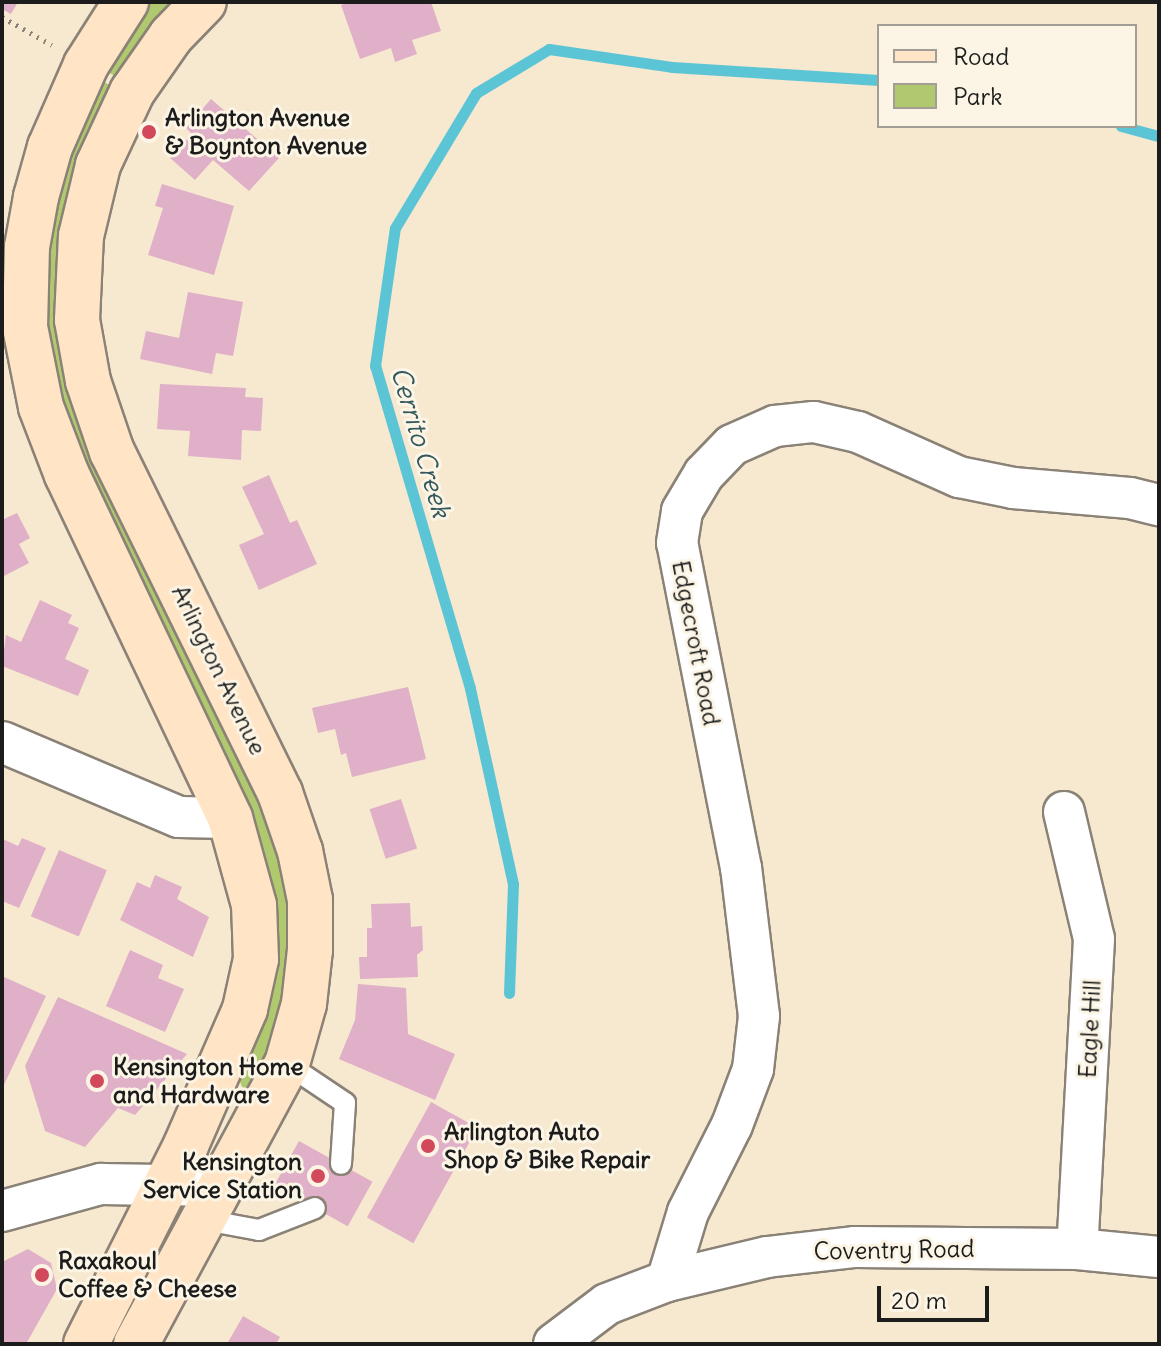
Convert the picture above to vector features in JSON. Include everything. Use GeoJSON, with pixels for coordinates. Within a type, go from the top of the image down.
{"type":"FeatureCollection","features":[{"type":"Feature","properties":{"kind":"main road"},"geometry":{"type":"LineString","coordinates":[[86,1344],[167,1184],[245,1009],[256,959],[254,905],[230,818],[67,475],[41,407],[25,327],[27,247],[36,197],[50,147],[86,65],[126,2]]}},
{"type":"Feature","properties":{"kind":"main road","name":"Arlington Avenue"},"geometry":{"type":"LineString","coordinates":[[136,1344],[287,1064],[304,1004],[310,950],[310,900],[300,851],[280,793],[112,452],[88,381],[77,320],[81,236],[98,165],[132,92],[171,36],[204,2]]}},
{"type":"Feature","properties":{"kind":"street","name":"Edgecroft Road"},"geometry":{"type":"LineString","coordinates":[[667,1281],[688,1212],[732,1125],[753,1069],[759,1016],[741,868],[677,543],[682,511],[704,474],[732,445],[775,426],[814,422],[858,432],[959,477],[1013,488],[1130,498],[1159,505]]}},
{"type":"Feature","properties":{"kind":"street"},"geometry":{"type":"LineString","coordinates":[[2,742],[179,817],[230,818]]}},
{"type":"Feature","properties":{"kind":"street","name":"Eagle Hill"},"geometry":{"type":"LineString","coordinates":[[1064,812],[1094,939],[1077,1249]]}},
{"type":"Feature","properties":{"kind":"street"},"geometry":{"type":"LineString","coordinates":[[2,1211],[88,1186],[167,1184],[214,1203]]}},
{"type":"Feature","properties":{"kind":"street","name":"Coventry Road"},"geometry":{"type":"LineString","coordinates":[[554,1344],[607,1304],[667,1281],[767,1257],[855,1247],[1077,1249],[1159,1257]]}},
{"type":"Feature","properties":{"kind":"lane"},"geometry":{"type":"LineString","coordinates":[[287,1064],[345,1103],[341,1164]]}},
{"type":"Feature","properties":{"kind":"lane"},"geometry":{"type":"LineString","coordinates":[[214,1203],[259,1230],[315,1208]]}},
{"type":"Feature","properties":{"kind":"path"},"geometry":{"type":"LineString","coordinates":[[2,17],[37,37]]}},
{"type":"Feature","properties":{"kind":"green space"},"geometry":{"type":"Polygon","coordinates":[[[148,2],[188,2],[122,80],[99,67],[148,2]]]}},
{"type":"Feature","properties":{"kind":"green space"},"geometry":{"type":"Polygon","coordinates":[[[94,76],[118,90],[69,322],[298,881],[291,1022],[250,1091],[242,1087],[237,1073],[269,972],[63,426],[41,323],[43,227],[94,76]]]}},
{"type":"Feature","properties":{"kind":"building"},"geometry":{"type":"Polygon","coordinates":[[[2,2],[18,2],[11,14],[2,9],[2,2]]]}},
{"type":"Feature","properties":{"kind":"building"},"geometry":{"type":"Polygon","coordinates":[[[350,2],[431,2],[441,31],[412,40],[417,54],[395,62],[391,48],[360,59],[341,5],[350,2]]]}},
{"type":"Feature","properties":{"kind":"building"},"geometry":{"type":"Polygon","coordinates":[[[211,99],[279,158],[249,191],[213,160],[195,180],[170,158],[192,134],[186,128],[211,99]]]}},
{"type":"Feature","properties":{"kind":"building"},"geometry":{"type":"Polygon","coordinates":[[[162,184],[234,206],[214,275],[148,255],[163,208],[155,206],[162,184]]]}},
{"type":"Feature","properties":{"kind":"building"},"geometry":{"type":"Polygon","coordinates":[[[188,292],[243,302],[233,356],[216,353],[212,374],[140,359],[146,331],[179,338],[188,292]]]}},
{"type":"Feature","properties":{"kind":"building"},"geometry":{"type":"Polygon","coordinates":[[[160,384],[246,388],[245,397],[263,398],[261,431],[242,430],[241,460],[188,456],[190,431],[157,429],[160,384]]]}},
{"type":"Feature","properties":{"kind":"building"},"geometry":{"type":"Polygon","coordinates":[[[269,475],[290,523],[297,520],[317,564],[259,590],[239,545],[264,534],[242,487],[269,475]]]}},
{"type":"Feature","properties":{"kind":"building"},"geometry":{"type":"Polygon","coordinates":[[[17,513],[30,538],[19,544],[29,563],[2,577],[2,520],[17,513]]]}},
{"type":"Feature","properties":{"kind":"building"},"geometry":{"type":"Polygon","coordinates":[[[40,600],[72,615],[68,623],[79,628],[65,659],[89,670],[78,696],[2,666],[6,635],[21,642],[40,600]]]}},
{"type":"Feature","properties":{"kind":"building"},"geometry":{"type":"Polygon","coordinates":[[[408,687],[426,759],[352,777],[346,753],[341,755],[335,729],[318,733],[312,708],[408,687]]]}},
{"type":"Feature","properties":{"kind":"building"},"geometry":{"type":"Polygon","coordinates":[[[401,799],[417,848],[386,859],[370,809],[401,799]]]}},
{"type":"Feature","properties":{"kind":"building"},"geometry":{"type":"Polygon","coordinates":[[[22,838],[46,848],[19,908],[2,901],[2,842],[3,839],[18,846],[22,838]]]}},
{"type":"Feature","properties":{"kind":"building"},"geometry":{"type":"Polygon","coordinates":[[[59,850],[107,870],[79,937],[31,916],[59,850]]]}},
{"type":"Feature","properties":{"kind":"building"},"geometry":{"type":"Polygon","coordinates":[[[155,875],[182,887],[177,899],[209,917],[193,957],[120,920],[137,882],[150,888],[155,875]]]}},
{"type":"Feature","properties":{"kind":"building"},"geometry":{"type":"Polygon","coordinates":[[[410,903],[411,927],[422,926],[423,950],[417,955],[418,977],[360,979],[359,957],[367,957],[367,928],[372,928],[371,904],[410,903]]]}},
{"type":"Feature","properties":{"kind":"building"},"geometry":{"type":"Polygon","coordinates":[[[130,950],[163,965],[158,978],[184,989],[165,1032],[106,1006],[130,950]]]}},
{"type":"Feature","properties":{"kind":"building"},"geometry":{"type":"Polygon","coordinates":[[[2,976],[46,996],[2,1089],[2,976]]]}},
{"type":"Feature","properties":{"kind":"building"},"geometry":{"type":"Polygon","coordinates":[[[358,984],[406,988],[408,1034],[455,1054],[435,1100],[339,1059],[355,1020],[358,984]]]}},
{"type":"Feature","properties":{"kind":"building","name":"Kensington Home and Hardware"},"geometry":{"type":"Polygon","coordinates":[[[58,997],[187,1054],[135,1115],[118,1108],[85,1147],[45,1131],[25,1066],[58,997]]]}},
{"type":"Feature","properties":{"kind":"building"},"geometry":{"type":"Polygon","coordinates":[[[431,1102],[477,1128],[413,1243],[367,1217],[431,1102]]]}},
{"type":"Feature","properties":{"kind":"building"},"geometry":{"type":"Polygon","coordinates":[[[299,1141],[372,1182],[348,1226],[274,1186],[299,1141]]]}},
{"type":"Feature","properties":{"kind":"building"},"geometry":{"type":"Polygon","coordinates":[[[28,1249],[51,1263],[57,1289],[26,1344],[2,1344],[2,1262],[28,1249]]]}},
{"type":"Feature","properties":{"kind":"building"},"geometry":{"type":"Polygon","coordinates":[[[243,1316],[280,1337],[276,1344],[227,1344],[243,1316]]]}},
{"type":"Feature","properties":{"kind":"waterway","name":"Cerrito Creek"},"geometry":{"type":"LineString","coordinates":[[509,993],[513,884],[470,688],[375,366],[395,228],[476,93],[549,49],[672,67],[877,80]]}},
{"type":"Feature","properties":{"kind":"waterway","name":"Cerrito Creek"},"geometry":{"type":"LineString","coordinates":[[1129,128],[1159,136]]}},
{"type":"Feature","properties":{"kind":"place","name":"Arlington Avenue & Boynton Avenue"},"geometry":{"type":"Point","coordinates":[149,132]}},
{"type":"Feature","properties":{"kind":"place","name":"Kensington Home and Hardware"},"geometry":{"type":"Point","coordinates":[97,1081]}},
{"type":"Feature","properties":{"kind":"place","name":"Arlington Auto Shop & Bike Repair"},"geometry":{"type":"Point","coordinates":[428,1146]}},
{"type":"Feature","properties":{"kind":"place","name":"Kensington Service Station"},"geometry":{"type":"Point","coordinates":[318,1176]}},
{"type":"Feature","properties":{"kind":"place","name":"Raxakoul Coffee & Cheese"},"geometry":{"type":"Point","coordinates":[42,1275]}}]}
